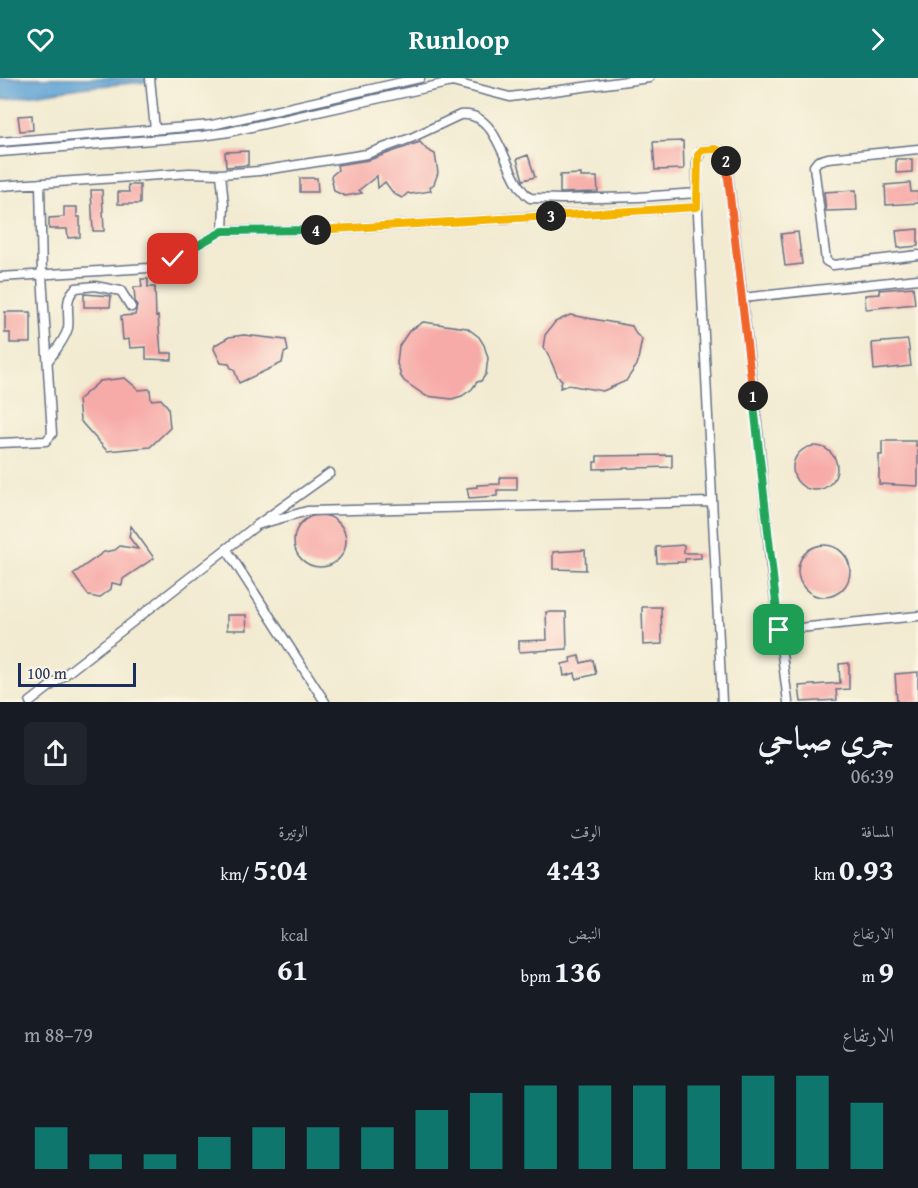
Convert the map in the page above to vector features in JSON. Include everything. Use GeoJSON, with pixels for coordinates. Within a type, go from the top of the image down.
{"type":"FeatureCollection","features":[{"type":"Feature","properties":{"kind":"lane"},"geometry":{"type":"LineString","coordinates":[[150,78],[155,130]]}},
{"type":"Feature","properties":{"kind":"lane"},"geometry":{"type":"LineString","coordinates":[[0,142],[212,125],[420,78]]}},
{"type":"Feature","properties":{"kind":"lane"},"geometry":{"type":"LineString","coordinates":[[0,152],[211,135],[452,82],[510,97],[650,78]]}},
{"type":"Feature","properties":{"kind":"lane"},"geometry":{"type":"LineString","coordinates":[[0,186],[189,173],[221,174],[259,171],[367,154],[411,138],[460,115],[469,114],[487,125],[502,149],[519,186],[526,196],[534,199],[639,197],[697,193]]}},
{"type":"Feature","properties":{"kind":"lane"},"geometry":{"type":"LineString","coordinates":[[722,702],[697,207],[698,155],[706,149],[722,151],[726,158],[788,702]]}},
{"type":"Feature","properties":{"kind":"lane"},"geometry":{"type":"LineString","coordinates":[[918,149],[828,158],[818,161],[814,166],[826,261],[833,265],[918,255]]}},
{"type":"Feature","properties":{"kind":"lane"},"geometry":{"type":"LineString","coordinates":[[221,174],[224,204],[223,231]]}},
{"type":"Feature","properties":{"kind":"lane"},"geometry":{"type":"LineString","coordinates":[[0,443],[46,441],[49,438],[52,423],[42,275],[40,183]]}},
{"type":"Feature","properties":{"kind":"lane"},"geometry":{"type":"LineString","coordinates":[[0,277],[149,268],[173,259],[223,231],[317,230],[697,207]]}},
{"type":"Feature","properties":{"kind":"lane"},"geometry":{"type":"LineString","coordinates":[[742,298],[918,279]]}},
{"type":"Feature","properties":{"kind":"lane"},"geometry":{"type":"LineString","coordinates":[[48,361],[68,328],[68,297],[76,288],[94,286],[121,291],[130,307]]}},
{"type":"Feature","properties":{"kind":"lane"},"geometry":{"type":"LineString","coordinates":[[30,702],[257,525],[330,474]]}},
{"type":"Feature","properties":{"kind":"lane"},"geometry":{"type":"LineString","coordinates":[[257,525],[307,511],[712,502]]}},
{"type":"Feature","properties":{"kind":"lane"},"geometry":{"type":"LineString","coordinates":[[226,550],[326,702]]}},
{"type":"Feature","properties":{"kind":"lane"},"geometry":{"type":"LineString","coordinates":[[779,630],[918,616]]}},
{"type":"Feature","properties":{"kind":"water"},"geometry":{"type":"Polygon","coordinates":[[[0,78],[146,78],[146,82],[87,87],[0,100],[0,78]]]}},
{"type":"Feature","properties":{"kind":"building"},"geometry":{"type":"Polygon","coordinates":[[[32,115],[33,130],[20,131],[18,116],[32,115]]]}},
{"type":"Feature","properties":{"kind":"building"},"geometry":{"type":"Polygon","coordinates":[[[683,141],[684,169],[655,170],[653,142],[683,141]]]}},
{"type":"Feature","properties":{"kind":"building"},"geometry":{"type":"Polygon","coordinates":[[[420,142],[427,150],[435,154],[438,173],[434,184],[430,187],[431,191],[408,193],[402,198],[394,194],[385,182],[378,188],[377,176],[359,190],[362,193],[345,196],[334,191],[331,176],[338,170],[337,165],[369,160],[420,142]]]}},
{"type":"Feature","properties":{"kind":"building"},"geometry":{"type":"Polygon","coordinates":[[[248,151],[248,165],[226,167],[225,152],[248,151]]]}},
{"type":"Feature","properties":{"kind":"building"},"geometry":{"type":"Polygon","coordinates":[[[528,155],[535,177],[523,180],[517,159],[528,155]]]}},
{"type":"Feature","properties":{"kind":"building"},"geometry":{"type":"Polygon","coordinates":[[[896,159],[912,159],[912,172],[896,173],[896,159]]]}},
{"type":"Feature","properties":{"kind":"building"},"geometry":{"type":"Polygon","coordinates":[[[581,174],[581,177],[597,177],[598,192],[560,193],[560,175],[581,174]]]}},
{"type":"Feature","properties":{"kind":"building"},"geometry":{"type":"Polygon","coordinates":[[[300,178],[317,178],[318,192],[300,192],[300,178]]]}},
{"type":"Feature","properties":{"kind":"building"},"geometry":{"type":"Polygon","coordinates":[[[910,183],[911,192],[918,192],[918,203],[886,205],[885,185],[910,183]]]}},
{"type":"Feature","properties":{"kind":"building"},"geometry":{"type":"Polygon","coordinates":[[[128,185],[140,185],[140,204],[118,204],[118,192],[129,192],[128,185]]]}},
{"type":"Feature","properties":{"kind":"building"},"geometry":{"type":"Polygon","coordinates":[[[91,190],[102,190],[104,231],[93,231],[91,190]]]}},
{"type":"Feature","properties":{"kind":"building"},"geometry":{"type":"Polygon","coordinates":[[[856,190],[857,210],[826,211],[824,192],[856,190]]]}},
{"type":"Feature","properties":{"kind":"building"},"geometry":{"type":"Polygon","coordinates":[[[64,207],[77,207],[77,217],[80,217],[80,237],[68,238],[67,229],[49,229],[49,218],[64,217],[64,207]]]}},
{"type":"Feature","properties":{"kind":"building"},"geometry":{"type":"Polygon","coordinates":[[[918,229],[918,246],[898,248],[896,231],[918,229]]]}},
{"type":"Feature","properties":{"kind":"building"},"geometry":{"type":"Polygon","coordinates":[[[798,232],[802,264],[785,266],[781,234],[798,232]]]}},
{"type":"Feature","properties":{"kind":"building"},"geometry":{"type":"Polygon","coordinates":[[[141,279],[148,279],[148,287],[155,287],[161,353],[172,353],[172,360],[146,359],[146,347],[130,348],[129,339],[123,340],[121,316],[135,315],[137,306],[134,287],[142,287],[141,279]]]}},
{"type":"Feature","properties":{"kind":"building"},"geometry":{"type":"Polygon","coordinates":[[[913,287],[915,304],[866,309],[865,295],[880,294],[879,290],[913,287]]]}},
{"type":"Feature","properties":{"kind":"building"},"geometry":{"type":"Polygon","coordinates":[[[84,294],[111,296],[110,307],[84,307],[84,294]]]}},
{"type":"Feature","properties":{"kind":"building"},"geometry":{"type":"Polygon","coordinates":[[[5,312],[31,312],[31,343],[10,343],[10,333],[5,333],[5,312]]]}},
{"type":"Feature","properties":{"kind":"building"},"geometry":{"type":"Polygon","coordinates":[[[570,315],[632,326],[642,339],[637,365],[626,381],[603,391],[568,385],[560,388],[562,380],[558,377],[543,348],[545,335],[555,322],[570,315]]]}},
{"type":"Feature","properties":{"kind":"building"},"geometry":{"type":"Polygon","coordinates":[[[423,322],[467,328],[479,337],[484,345],[488,358],[486,374],[462,396],[452,399],[426,396],[404,381],[400,375],[397,364],[399,346],[409,331],[423,322]]]}},
{"type":"Feature","properties":{"kind":"building"},"geometry":{"type":"Polygon","coordinates":[[[244,335],[286,340],[288,351],[284,353],[282,363],[239,383],[234,369],[229,364],[221,363],[214,349],[215,345],[229,337],[244,335]]]}},
{"type":"Feature","properties":{"kind":"building"},"geometry":{"type":"Polygon","coordinates":[[[908,340],[911,366],[874,370],[872,343],[908,340]]]}},
{"type":"Feature","properties":{"kind":"building"},"geometry":{"type":"Polygon","coordinates":[[[125,378],[139,390],[150,389],[151,400],[161,399],[168,407],[170,428],[150,447],[107,451],[80,420],[78,400],[100,381],[125,378]]]}},
{"type":"Feature","properties":{"kind":"building"},"geometry":{"type":"Polygon","coordinates":[[[882,441],[916,441],[918,486],[879,484],[879,455],[882,455],[882,441]]]}},
{"type":"Feature","properties":{"kind":"building"},"geometry":{"type":"Polygon","coordinates":[[[815,446],[824,447],[831,452],[836,459],[836,477],[831,484],[824,489],[815,490],[806,489],[799,484],[794,477],[793,468],[794,459],[799,452],[806,447],[815,446]]]}},
{"type":"Feature","properties":{"kind":"building"},"geometry":{"type":"Polygon","coordinates":[[[672,455],[672,467],[594,469],[597,456],[672,455]]]}},
{"type":"Feature","properties":{"kind":"building"},"geometry":{"type":"Polygon","coordinates":[[[500,477],[517,477],[517,490],[497,490],[497,496],[469,498],[467,488],[500,484],[500,477]]]}},
{"type":"Feature","properties":{"kind":"building"},"geometry":{"type":"Polygon","coordinates":[[[315,515],[325,515],[339,522],[346,541],[339,560],[325,567],[315,567],[305,563],[298,556],[294,546],[294,536],[298,526],[305,519],[315,515]]]}},
{"type":"Feature","properties":{"kind":"building"},"geometry":{"type":"Polygon","coordinates":[[[131,526],[154,558],[123,579],[122,585],[112,583],[111,589],[99,598],[89,596],[73,574],[104,552],[115,550],[120,546],[138,549],[129,537],[131,526]]]}},
{"type":"Feature","properties":{"kind":"building"},"geometry":{"type":"Polygon","coordinates":[[[684,545],[684,553],[701,553],[701,558],[685,559],[685,562],[657,563],[656,547],[684,545]]]}},
{"type":"Feature","properties":{"kind":"building"},"geometry":{"type":"Polygon","coordinates":[[[824,545],[838,549],[846,557],[850,571],[846,585],[838,593],[824,597],[810,593],[802,585],[798,571],[802,557],[810,549],[824,545]]]}},
{"type":"Feature","properties":{"kind":"building"},"geometry":{"type":"Polygon","coordinates":[[[585,550],[586,570],[553,569],[553,552],[585,550]]]}},
{"type":"Feature","properties":{"kind":"building"},"geometry":{"type":"Polygon","coordinates":[[[642,607],[661,607],[662,644],[643,645],[642,607]]]}},
{"type":"Feature","properties":{"kind":"building"},"geometry":{"type":"Polygon","coordinates":[[[546,612],[566,612],[567,649],[519,652],[519,641],[547,640],[546,612]]]}},
{"type":"Feature","properties":{"kind":"building"},"geometry":{"type":"Polygon","coordinates":[[[227,615],[246,615],[247,630],[227,630],[227,615]]]}},
{"type":"Feature","properties":{"kind":"building"},"geometry":{"type":"Polygon","coordinates":[[[579,656],[581,663],[593,660],[596,674],[576,679],[575,673],[564,676],[562,664],[571,662],[570,658],[579,656]]]}},
{"type":"Feature","properties":{"kind":"building"},"geometry":{"type":"Polygon","coordinates":[[[849,663],[849,689],[836,690],[837,700],[801,702],[799,686],[840,683],[839,664],[849,663]]]}},
{"type":"Feature","properties":{"kind":"building"},"geometry":{"type":"Polygon","coordinates":[[[918,672],[918,702],[897,702],[895,674],[918,672]]]}},
{"type":"Feature","properties":{"kind":"route"},"geometry":{"type":"LineString","coordinates":[[173,259],[223,231],[317,230],[697,207],[698,155],[706,149],[722,151],[726,158],[779,630]]}}]}
